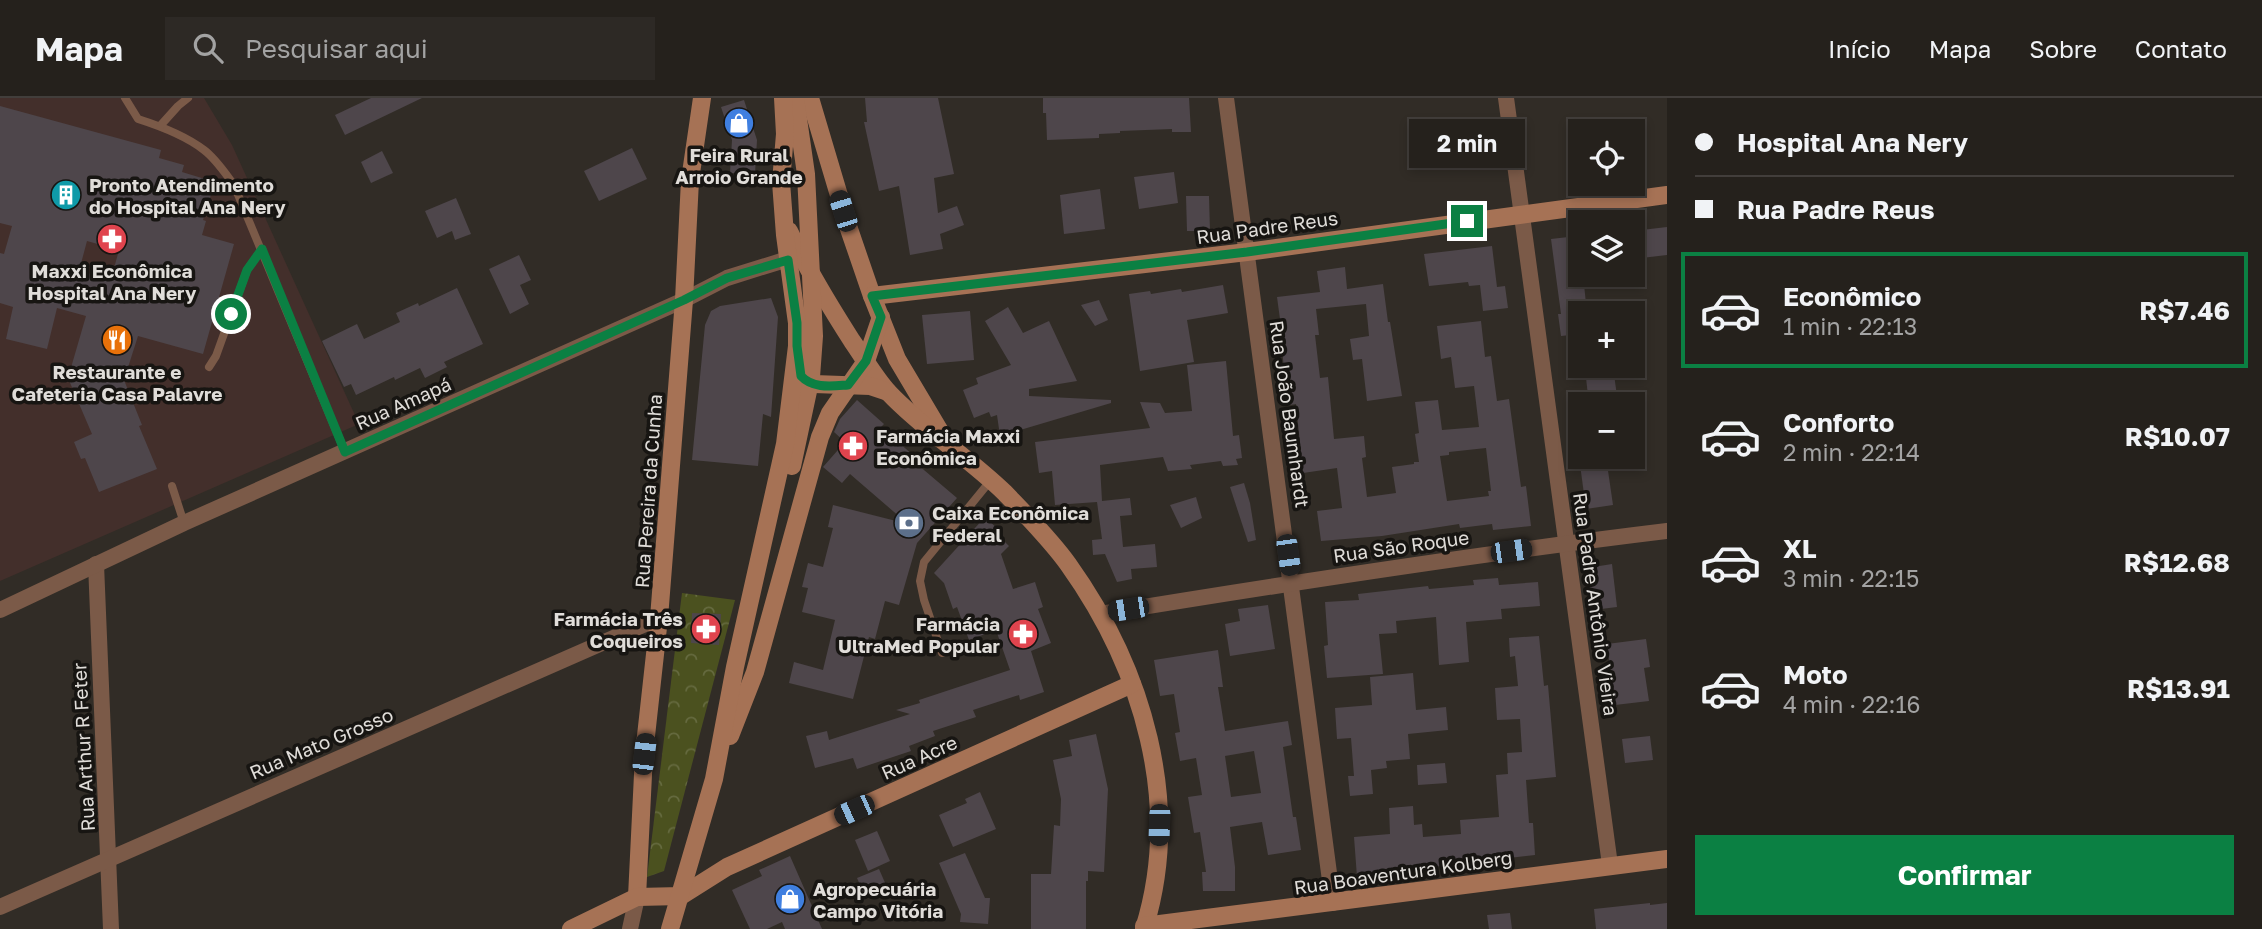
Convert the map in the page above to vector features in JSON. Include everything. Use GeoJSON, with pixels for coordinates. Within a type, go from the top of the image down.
{"type":"FeatureCollection","features":[{"type":"Feature","properties":{"kind":"main road","name":"Rua Pereira da Cunha"},"geometry":{"type":"LineString","coordinates":[[638,897],[644,754],[659,618],[684,300],[690,180],[702,98]]}},
{"type":"Feature","properties":{"kind":"main road"},"geometry":{"type":"LineString","coordinates":[[783,98],[783,218],[797,323],[799,368],[805,380],[814,384],[870,386],[888,392]]}},
{"type":"Feature","properties":{"kind":"main road"},"geometry":{"type":"LineString","coordinates":[[670,929],[745,668],[801,431],[811,377],[814,336],[806,174],[796,98]]}},
{"type":"Feature","properties":{"kind":"main road"},"geometry":{"type":"LineString","coordinates":[[810,98],[837,192],[872,296],[897,359],[947,442]]}},
{"type":"Feature","properties":{"kind":"main road"},"geometry":{"type":"LineString","coordinates":[[781,182],[799,177],[813,178],[831,185],[837,192]]}},
{"type":"Feature","properties":{"kind":"main road","name":"Rua Padre Reus"},"geometry":{"type":"LineString","coordinates":[[872,296],[1247,252],[1667,195]]}},
{"type":"Feature","properties":{"kind":"main road"},"geometry":{"type":"LineString","coordinates":[[783,218],[819,287],[888,392],[922,424],[991,480],[1043,533],[1068,564],[1100,614],[1132,684],[1146,723],[1157,778],[1160,808],[1158,867],[1144,928]]}},
{"type":"Feature","properties":{"kind":"main road"},"geometry":{"type":"LineString","coordinates":[[714,779],[755,672],[820,437],[830,413],[866,361],[881,317]]}},
{"type":"Feature","properties":{"kind":"main road"},"geometry":{"type":"LineString","coordinates":[[714,779],[735,667],[785,444],[797,346]]}},
{"type":"Feature","properties":{"kind":"main road","name":"Rua Acre"},"geometry":{"type":"LineString","coordinates":[[681,896],[727,867],[1132,684]]}},
{"type":"Feature","properties":{"kind":"main road","name":"Rua Boaventura Kolberg"},"geometry":{"type":"LineString","coordinates":[[1144,928],[1667,859]]}},
{"type":"Feature","properties":{"kind":"main road"},"geometry":{"type":"LineString","coordinates":[[570,929],[638,897],[681,896]]}},
{"type":"Feature","properties":{"kind":"street","name":"Rua João Baumhardt"},"geometry":{"type":"LineString","coordinates":[[1226,98],[1334,903]]}},
{"type":"Feature","properties":{"kind":"street","name":"Rua Padre Antônio Vieira"},"geometry":{"type":"LineString","coordinates":[[1506,98],[1610,865]]}},
{"type":"Feature","properties":{"kind":"street","name":"Rua Amapá"},"geometry":{"type":"LineString","coordinates":[[0,610],[184,523],[684,300],[727,278],[788,260]]}},
{"type":"Feature","properties":{"kind":"street","name":"Rua São Roque"},"geometry":{"type":"LineString","coordinates":[[1100,614],[1292,582],[1667,531]]}},
{"type":"Feature","properties":{"kind":"street","name":"Rua Arthur R Feter"},"geometry":{"type":"LineString","coordinates":[[96,564],[111,929]]}},
{"type":"Feature","properties":{"kind":"street","name":"Rua Mato Grosso"},"geometry":{"type":"LineString","coordinates":[[0,907],[659,618]]}},
{"type":"Feature","properties":{"kind":"street","name":"Rua Pereira da Cunha"},"geometry":{"type":"LineString","coordinates":[[630,929],[638,897]]}},
{"type":"Feature","properties":{"kind":"lane"},"geometry":{"type":"LineString","coordinates":[[125,98],[138,119],[160,126],[204,150],[233,185],[345,452]]}},
{"type":"Feature","properties":{"kind":"lane"},"geometry":{"type":"LineString","coordinates":[[160,126],[188,98]]}},
{"type":"Feature","properties":{"kind":"lane"},"geometry":{"type":"LineString","coordinates":[[209,367],[216,356],[247,270],[262,249]]}},
{"type":"Feature","properties":{"kind":"lane"},"geometry":{"type":"LineString","coordinates":[[942,653],[920,581],[924,562],[991,480]]}},
{"type":"Feature","properties":{"kind":"lane"},"geometry":{"type":"LineString","coordinates":[[172,486],[184,523]]}},
{"type":"Feature","properties":{"kind":"shaded area"},"geometry":{"type":"Polygon","coordinates":[[[0,98],[204,98],[232,145],[359,424],[0,581],[0,98]]]}},
{"type":"Feature","properties":{"kind":"green space"},"geometry":{"type":"Polygon","coordinates":[[[682,593],[735,600],[664,871],[647,877],[682,593]]]}},
{"type":"Feature","properties":{"kind":"building"},"geometry":{"type":"Polygon","coordinates":[[[371,98],[422,98],[345,135],[335,115],[371,98]]]}},
{"type":"Feature","properties":{"kind":"building"},"geometry":{"type":"Polygon","coordinates":[[[865,98],[938,98],[954,174],[934,178],[938,213],[957,206],[964,225],[940,234],[943,249],[910,255],[899,186],[879,191],[864,122],[867,122],[865,98]]]}},
{"type":"Feature","properties":{"kind":"building"},"geometry":{"type":"Polygon","coordinates":[[[1043,98],[1189,98],[1191,132],[1172,132],[1172,129],[1120,131],[1099,134],[1099,138],[1047,140],[1043,98]]]}},
{"type":"Feature","properties":{"kind":"building","name":"Feira Rural Arroio Grande"},"geometry":{"type":"Polygon","coordinates":[[[744,100],[757,140],[755,174],[730,173],[732,140],[721,107],[744,100]]]}},
{"type":"Feature","properties":{"kind":"building"},"geometry":{"type":"Polygon","coordinates":[[[0,106],[161,150],[159,158],[184,165],[182,172],[215,182],[203,220],[206,221],[202,235],[234,244],[203,354],[138,336],[124,380],[157,469],[99,492],[85,458],[81,459],[74,442],[92,434],[68,378],[86,316],[57,308],[47,349],[6,339],[13,307],[0,303],[0,253],[4,254],[12,226],[0,223],[0,106]],[[87,241],[79,271],[111,279],[119,250],[87,241]]]}},
{"type":"Feature","properties":{"kind":"building"},"geometry":{"type":"Polygon","coordinates":[[[632,148],[647,179],[599,201],[584,171],[632,148]]]}},
{"type":"Feature","properties":{"kind":"building"},"geometry":{"type":"Polygon","coordinates":[[[382,151],[393,173],[371,183],[361,162],[382,151]]]}},
{"type":"Feature","properties":{"kind":"building"},"geometry":{"type":"Polygon","coordinates":[[[1174,172],[1178,203],[1139,209],[1134,177],[1174,172]]]}},
{"type":"Feature","properties":{"kind":"building"},"geometry":{"type":"Polygon","coordinates":[[[1100,189],[1105,229],[1064,234],[1060,195],[1100,189]]]}},
{"type":"Feature","properties":{"kind":"building"},"geometry":{"type":"Polygon","coordinates":[[[1186,196],[1209,196],[1210,231],[1187,231],[1186,196]]]}},
{"type":"Feature","properties":{"kind":"building"},"geometry":{"type":"Polygon","coordinates":[[[456,198],[471,234],[455,240],[452,231],[437,238],[425,211],[456,198]]]}},
{"type":"Feature","properties":{"kind":"building"},"geometry":{"type":"Polygon","coordinates":[[[1667,227],[1667,255],[1645,258],[1645,230],[1667,227]]]}},
{"type":"Feature","properties":{"kind":"building"},"geometry":{"type":"Polygon","coordinates":[[[1568,237],[1568,287],[1584,287],[1586,301],[1568,301],[1568,335],[1561,336],[1558,314],[1561,314],[1551,239],[1568,237]]]}},
{"type":"Feature","properties":{"kind":"building"},"geometry":{"type":"Polygon","coordinates":[[[1492,246],[1497,287],[1505,286],[1508,308],[1483,311],[1480,285],[1469,286],[1468,282],[1429,286],[1424,254],[1492,246]]]}},
{"type":"Feature","properties":{"kind":"building"},"geometry":{"type":"Polygon","coordinates":[[[519,255],[531,280],[520,285],[529,304],[510,314],[489,269],[519,255]]]}},
{"type":"Feature","properties":{"kind":"building"},"geometry":{"type":"Polygon","coordinates":[[[1345,267],[1347,289],[1383,284],[1402,396],[1367,401],[1362,359],[1353,360],[1350,339],[1369,336],[1366,304],[1316,309],[1319,335],[1315,335],[1320,378],[1328,377],[1334,439],[1364,436],[1366,457],[1362,458],[1367,497],[1396,493],[1392,467],[1419,462],[1415,434],[1419,433],[1415,402],[1438,400],[1442,430],[1479,427],[1474,386],[1455,388],[1451,357],[1441,359],[1437,326],[1481,321],[1485,357],[1491,356],[1497,401],[1509,399],[1521,487],[1526,486],[1531,526],[1493,530],[1492,524],[1460,528],[1459,524],[1382,536],[1321,541],[1317,511],[1342,508],[1337,468],[1303,473],[1296,404],[1290,405],[1284,369],[1277,297],[1320,292],[1317,271],[1345,267]],[[1486,448],[1449,452],[1449,455],[1440,456],[1447,501],[1489,496],[1488,491],[1491,491],[1486,448]]]}},
{"type":"Feature","properties":{"kind":"building"},"geometry":{"type":"Polygon","coordinates":[[[1223,285],[1228,313],[1187,320],[1194,362],[1140,371],[1129,294],[1150,291],[1151,294],[1181,289],[1182,292],[1223,285]]]}},
{"type":"Feature","properties":{"kind":"building"},"geometry":{"type":"Polygon","coordinates":[[[457,288],[483,344],[444,362],[447,367],[425,378],[420,368],[356,395],[351,384],[344,387],[322,341],[357,324],[364,339],[400,322],[396,313],[418,303],[419,306],[457,288]]]}},
{"type":"Feature","properties":{"kind":"building"},"geometry":{"type":"Polygon","coordinates":[[[771,298],[778,317],[771,417],[763,414],[758,466],[692,460],[705,325],[711,311],[720,306],[771,298]]]}},
{"type":"Feature","properties":{"kind":"building"},"geometry":{"type":"Polygon","coordinates":[[[1099,300],[1108,320],[1095,326],[1081,305],[1099,300]]]}},
{"type":"Feature","properties":{"kind":"building"},"geometry":{"type":"Polygon","coordinates":[[[1008,307],[1023,333],[1049,321],[1077,381],[1029,389],[1029,396],[1111,400],[1111,403],[1000,436],[997,415],[991,417],[989,412],[974,418],[963,390],[978,384],[976,378],[1011,365],[985,321],[1008,307]]]}},
{"type":"Feature","properties":{"kind":"building"},"geometry":{"type":"Polygon","coordinates":[[[970,311],[974,360],[927,364],[922,315],[970,311]]]}},
{"type":"Feature","properties":{"kind":"building"},"geometry":{"type":"Polygon","coordinates":[[[1226,361],[1233,436],[1239,435],[1242,458],[1236,459],[1238,465],[1223,466],[1221,461],[1190,465],[1192,469],[1168,471],[1163,457],[1100,465],[1102,501],[1130,498],[1132,515],[1120,516],[1123,547],[1155,544],[1157,567],[1131,569],[1132,579],[1117,582],[1105,554],[1093,555],[1092,540],[1102,539],[1097,502],[1055,505],[1052,471],[1039,473],[1035,442],[1150,428],[1140,402],[1160,403],[1165,413],[1192,411],[1187,365],[1226,361]]]}},
{"type":"Feature","properties":{"kind":"building"},"geometry":{"type":"Polygon","coordinates":[[[1586,378],[1615,378],[1616,392],[1588,392],[1586,378]]]}},
{"type":"Feature","properties":{"kind":"building"},"geometry":{"type":"Polygon","coordinates":[[[857,400],[884,424],[881,427],[914,456],[911,459],[957,498],[917,543],[899,605],[885,601],[875,639],[869,637],[853,699],[789,683],[794,662],[823,670],[835,620],[802,612],[808,588],[802,587],[808,563],[823,567],[833,528],[828,527],[833,505],[908,524],[850,474],[842,483],[823,467],[845,442],[834,432],[840,419],[857,400]]]}},
{"type":"Feature","properties":{"kind":"building"},"geometry":{"type":"Polygon","coordinates":[[[1581,469],[1608,469],[1613,505],[1586,509],[1581,469]]]}},
{"type":"Feature","properties":{"kind":"building"},"geometry":{"type":"Polygon","coordinates":[[[1244,483],[1256,540],[1248,542],[1230,487],[1244,483]]]}},
{"type":"Feature","properties":{"kind":"building"},"geometry":{"type":"Polygon","coordinates":[[[1196,497],[1202,518],[1181,528],[1170,505],[1196,497]]]}},
{"type":"Feature","properties":{"kind":"building"},"geometry":{"type":"Polygon","coordinates":[[[985,517],[1003,534],[1000,537],[1009,546],[1001,554],[1013,589],[1035,582],[1043,607],[1038,609],[1051,643],[1031,651],[1044,692],[1020,700],[1019,695],[973,710],[976,717],[933,731],[935,736],[909,746],[911,751],[857,769],[853,758],[815,768],[806,736],[827,731],[829,740],[910,714],[896,710],[1010,670],[996,630],[969,640],[957,607],[953,609],[944,583],[934,573],[985,517]]]}},
{"type":"Feature","properties":{"kind":"building"},"geometry":{"type":"Polygon","coordinates":[[[1612,564],[1617,607],[1593,610],[1587,568],[1612,564]]]}},
{"type":"Feature","properties":{"kind":"building"},"geometry":{"type":"Polygon","coordinates":[[[1498,578],[1499,585],[1538,582],[1540,606],[1501,609],[1502,619],[1466,622],[1469,662],[1439,665],[1436,617],[1396,621],[1397,633],[1379,634],[1383,674],[1327,678],[1324,646],[1328,645],[1325,602],[1359,600],[1358,594],[1428,586],[1429,589],[1474,585],[1473,580],[1498,578]]]}},
{"type":"Feature","properties":{"kind":"building"},"geometry":{"type":"Polygon","coordinates":[[[1268,605],[1275,649],[1230,656],[1225,624],[1240,621],[1238,609],[1268,605]]]}},
{"type":"Feature","properties":{"kind":"building","name":"Farmácia Três Coqueiros"},"geometry":{"type":"Polygon","coordinates":[[[692,613],[721,614],[719,645],[691,643],[692,613]]]}},
{"type":"Feature","properties":{"kind":"building"},"geometry":{"type":"Polygon","coordinates":[[[1539,636],[1544,686],[1548,685],[1556,777],[1526,780],[1529,823],[1533,823],[1535,855],[1424,868],[1424,873],[1357,877],[1354,837],[1390,834],[1389,808],[1413,806],[1414,825],[1422,824],[1423,837],[1461,834],[1460,820],[1499,817],[1496,775],[1508,774],[1507,753],[1522,752],[1520,719],[1497,720],[1495,688],[1518,686],[1515,656],[1510,657],[1509,638],[1539,636]]]}},
{"type":"Feature","properties":{"kind":"building"},"geometry":{"type":"Polygon","coordinates":[[[1646,639],[1650,667],[1644,668],[1649,701],[1615,705],[1607,644],[1646,639]]]}},
{"type":"Feature","properties":{"kind":"building"},"geometry":{"type":"Polygon","coordinates":[[[1218,650],[1223,687],[1218,687],[1225,731],[1288,721],[1292,745],[1283,747],[1293,817],[1296,817],[1301,850],[1268,855],[1262,822],[1230,827],[1235,891],[1203,891],[1202,872],[1206,872],[1200,832],[1194,833],[1188,797],[1202,795],[1196,758],[1180,761],[1175,733],[1180,732],[1174,694],[1160,696],[1154,660],[1218,650]],[[1254,751],[1225,756],[1231,797],[1261,793],[1254,751]]]}},
{"type":"Feature","properties":{"kind":"building"},"geometry":{"type":"Polygon","coordinates":[[[1413,673],[1416,710],[1446,707],[1448,730],[1408,734],[1410,759],[1386,761],[1387,768],[1371,770],[1373,794],[1350,796],[1348,776],[1354,776],[1351,738],[1337,739],[1335,708],[1372,705],[1370,677],[1413,673]]]}},
{"type":"Feature","properties":{"kind":"building"},"geometry":{"type":"Polygon","coordinates":[[[1096,734],[1108,789],[1104,872],[1088,871],[1086,929],[1031,929],[1031,874],[1051,874],[1054,825],[1060,826],[1061,799],[1053,760],[1072,756],[1069,740],[1096,734]]]}},
{"type":"Feature","properties":{"kind":"building"},"geometry":{"type":"Polygon","coordinates":[[[1650,736],[1653,760],[1625,763],[1622,739],[1650,736]]]}},
{"type":"Feature","properties":{"kind":"building"},"geometry":{"type":"Polygon","coordinates":[[[1445,763],[1447,783],[1418,785],[1417,765],[1445,763]]]}},
{"type":"Feature","properties":{"kind":"building"},"geometry":{"type":"Polygon","coordinates":[[[980,792],[996,829],[953,847],[939,815],[967,803],[965,799],[980,792]]]}},
{"type":"Feature","properties":{"kind":"building"},"geometry":{"type":"Polygon","coordinates":[[[877,831],[890,861],[868,871],[855,840],[877,831]]]}},
{"type":"Feature","properties":{"kind":"building"},"geometry":{"type":"Polygon","coordinates":[[[965,853],[985,898],[990,898],[988,924],[960,922],[961,914],[939,863],[965,853]]]}},
{"type":"Feature","properties":{"kind":"building","name":"Agropecuária Campo Vitória"},"geometry":{"type":"Polygon","coordinates":[[[790,856],[822,929],[785,929],[782,922],[767,929],[750,929],[732,890],[762,876],[759,870],[790,856]]]}},
{"type":"Feature","properties":{"kind":"building"},"geometry":{"type":"Polygon","coordinates":[[[879,869],[886,885],[864,894],[857,878],[879,869]]]}},
{"type":"Feature","properties":{"kind":"building"},"geometry":{"type":"Polygon","coordinates":[[[1667,903],[1667,929],[1596,929],[1594,909],[1667,903]]]}},
{"type":"Feature","properties":{"kind":"building"},"geometry":{"type":"Polygon","coordinates":[[[1510,913],[1512,929],[1489,929],[1487,915],[1510,913]]]}},
{"type":"Feature","properties":{"kind":"place","name":"Feira Rural Arroio Grande"},"geometry":{"type":"Point","coordinates":[739,123]}},
{"type":"Feature","properties":{"kind":"place","name":"Pronto Atendimento do Hospital Ana Nery"},"geometry":{"type":"Point","coordinates":[66,195]}},
{"type":"Feature","properties":{"kind":"place","name":"Maxxi Econômica Hospital Ana Nery"},"geometry":{"type":"Point","coordinates":[112,239]}},
{"type":"Feature","properties":{"kind":"place","name":"Restaurante e Cafeteria Casa Palavre"},"geometry":{"type":"Point","coordinates":[117,340]}},
{"type":"Feature","properties":{"kind":"place","name":"Farmácia Maxxi Econômica"},"geometry":{"type":"Point","coordinates":[853,446]}},
{"type":"Feature","properties":{"kind":"place","name":"Caixa Econômica Federal"},"geometry":{"type":"Point","coordinates":[909,523]}},
{"type":"Feature","properties":{"kind":"place","name":"Farmácia Três Coqueiros"},"geometry":{"type":"Point","coordinates":[706,629]}},
{"type":"Feature","properties":{"kind":"place","name":"Farmácia UltraMed Popular"},"geometry":{"type":"Point","coordinates":[1023,634]}},
{"type":"Feature","properties":{"kind":"place","name":"Agropecuária Campo Vitória"},"geometry":{"type":"Point","coordinates":[790,899]}},
{"type":"Feature","properties":{"kind":"route"},"geometry":{"type":"LineString","coordinates":[[231,314],[247,270],[262,249],[345,452],[684,300],[727,278],[788,260],[801,376],[814,384],[831,386],[848,385],[866,361],[881,317],[872,296],[1247,252],[1467,221]]}}]}
